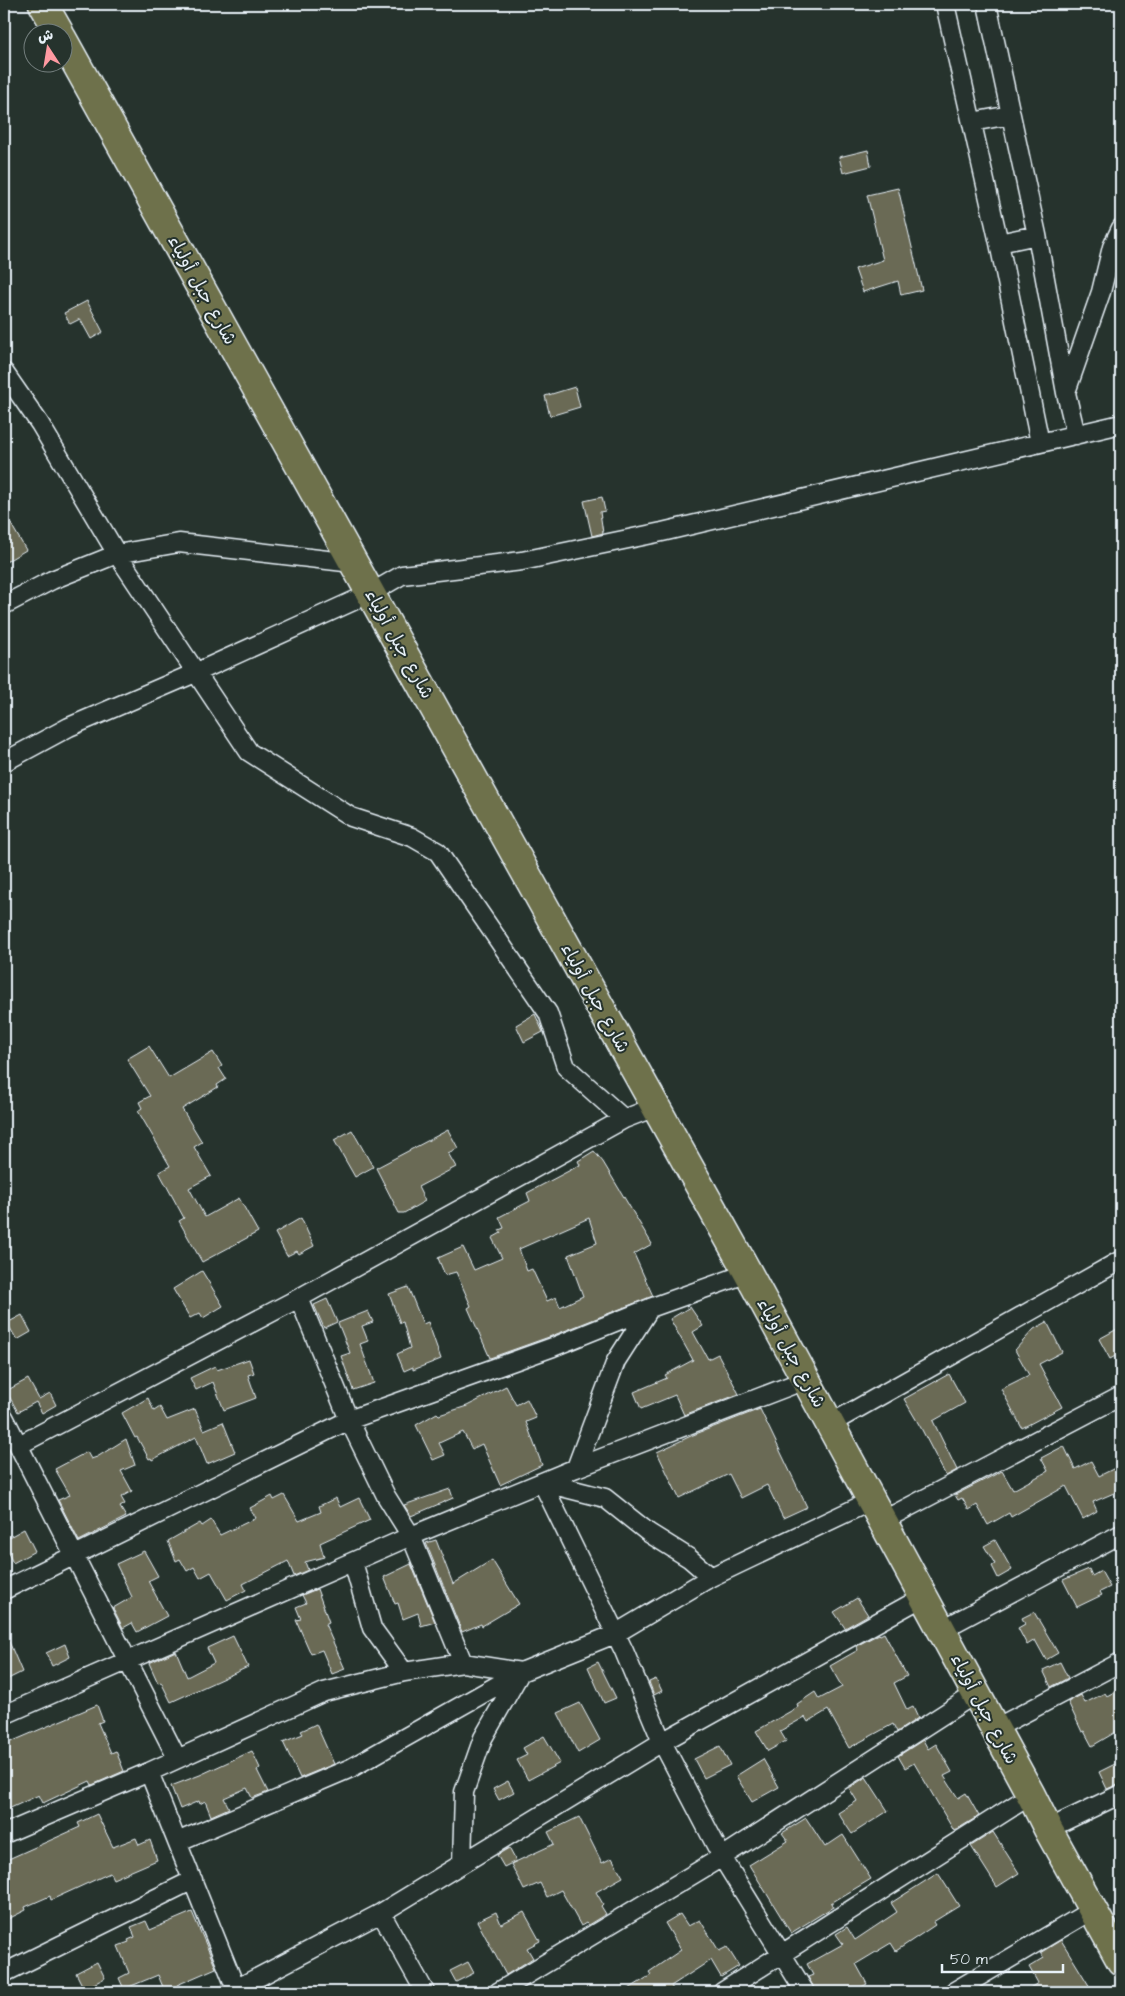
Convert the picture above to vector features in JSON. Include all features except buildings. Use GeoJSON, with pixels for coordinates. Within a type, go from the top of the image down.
{"type":"FeatureCollection","features":[{"type":"Feature","properties":{"kind":"highway"},"geometry":{"type":"LineString","coordinates":[[43,4],[53,22]]}},
{"type":"Feature","properties":{"kind":"highway","name":"شارع جبل أولياء"},"geometry":{"type":"LineString","coordinates":[[72,56],[748,1273],[1092,1910],[1114,1932],[1121,1961]]}},
{"type":"Feature","properties":{"kind":"street"},"geometry":{"type":"LineString","coordinates":[[945,4],[999,243],[1040,443]]}},
{"type":"Feature","properties":{"kind":"street"},"geometry":{"type":"LineString","coordinates":[[987,4],[1037,235],[1066,393],[1076,434]]}},
{"type":"Feature","properties":{"kind":"street"},"geometry":{"type":"LineString","coordinates":[[972,122],[1010,115]]}},
{"type":"Feature","properties":{"kind":"street"},"geometry":{"type":"LineString","coordinates":[[1066,393],[1101,292],[1112,247],[1121,228]]}},
{"type":"Feature","properties":{"kind":"street"},"geometry":{"type":"LineString","coordinates":[[999,243],[1037,235]]}},
{"type":"Feature","properties":{"kind":"street"},"geometry":{"type":"LineString","coordinates":[[4,372],[40,424],[117,554],[249,752],[351,817],[412,837],[438,852],[548,1013],[566,1067],[624,1119]]}},
{"type":"Feature","properties":{"kind":"street"},"geometry":{"type":"LineString","coordinates":[[4,762],[69,727],[195,673],[371,593],[402,575],[522,561],[624,540],[1121,424]]}},
{"type":"Feature","properties":{"kind":"street"},"geometry":{"type":"LineString","coordinates":[[4,605],[52,580],[117,554],[179,543],[353,563]]}},
{"type":"Feature","properties":{"kind":"street"},"geometry":{"type":"LineString","coordinates":[[19,1445],[298,1298],[624,1119],[655,1107]]}},
{"type":"Feature","properties":{"kind":"street"},"geometry":{"type":"LineString","coordinates":[[830,1424],[1121,1260]]}},
{"type":"Feature","properties":{"kind":"street"},"geometry":{"type":"LineString","coordinates":[[4,1590],[349,1420],[553,1347],[650,1308],[748,1273]]}},
{"type":"Feature","properties":{"kind":"street"},"geometry":{"type":"LineString","coordinates":[[298,1298],[349,1420],[386,1496],[411,1536],[463,1663]]}},
{"type":"Feature","properties":{"kind":"street"},"geometry":{"type":"LineString","coordinates":[[576,1468],[616,1361],[650,1308]]}},
{"type":"Feature","properties":{"kind":"street"},"geometry":{"type":"LineString","coordinates":[[4,1715],[411,1536],[576,1468],[805,1380]]}},
{"type":"Feature","properties":{"kind":"street"},"geometry":{"type":"LineString","coordinates":[[177,1842],[351,1768],[521,1672],[615,1634],[711,1577],[876,1511],[1121,1396]]}},
{"type":"Feature","properties":{"kind":"street"},"geometry":{"type":"LineString","coordinates":[[5,1422],[19,1445],[177,1758]]}},
{"type":"Feature","properties":{"kind":"street"},"geometry":{"type":"LineString","coordinates":[[542,1482],[605,1498],[649,1533],[689,1558],[711,1577]]}},
{"type":"Feature","properties":{"kind":"street"},"geometry":{"type":"LineString","coordinates":[[542,1482],[615,1634],[662,1742],[722,1857],[805,1992]]}},
{"type":"Feature","properties":{"kind":"street"},"geometry":{"type":"LineString","coordinates":[[941,1630],[1121,1534]]}},
{"type":"Feature","properties":{"kind":"street"},"geometry":{"type":"LineString","coordinates":[[353,1562],[372,1628],[404,1672]]}},
{"type":"Feature","properties":{"kind":"street"},"geometry":{"type":"LineString","coordinates":[[149,1772],[233,1990],[381,1913],[662,1742],[923,1597]]}},
{"type":"Feature","properties":{"kind":"street"},"geometry":{"type":"LineString","coordinates":[[994,1729],[1121,1662]]}},
{"type":"Feature","properties":{"kind":"street"},"geometry":{"type":"LineString","coordinates":[[4,1834],[149,1772],[324,1692],[404,1672],[463,1663],[521,1672]]}},
{"type":"Feature","properties":{"kind":"street"},"geometry":{"type":"LineString","coordinates":[[462,1864],[464,1792],[482,1738],[521,1672]]}},
{"type":"Feature","properties":{"kind":"street"},"geometry":{"type":"LineString","coordinates":[[498,1992],[722,1857],[975,1694]]}},
{"type":"Feature","properties":{"kind":"street"},"geometry":{"type":"LineString","coordinates":[[1048,1829],[1121,1794]]}},
{"type":"Feature","properties":{"kind":"street"},"geometry":{"type":"LineString","coordinates":[[722,1992],[1031,1795]]}},
{"type":"Feature","properties":{"kind":"street"},"geometry":{"type":"LineString","coordinates":[[4,1973],[192,1880]]}},
{"type":"Feature","properties":{"kind":"street"},"geometry":{"type":"LineString","coordinates":[[953,1992],[1092,1910]]}},
{"type":"Feature","properties":{"kind":"street"},"geometry":{"type":"LineString","coordinates":[[381,1913],[425,1992]]}}]}
